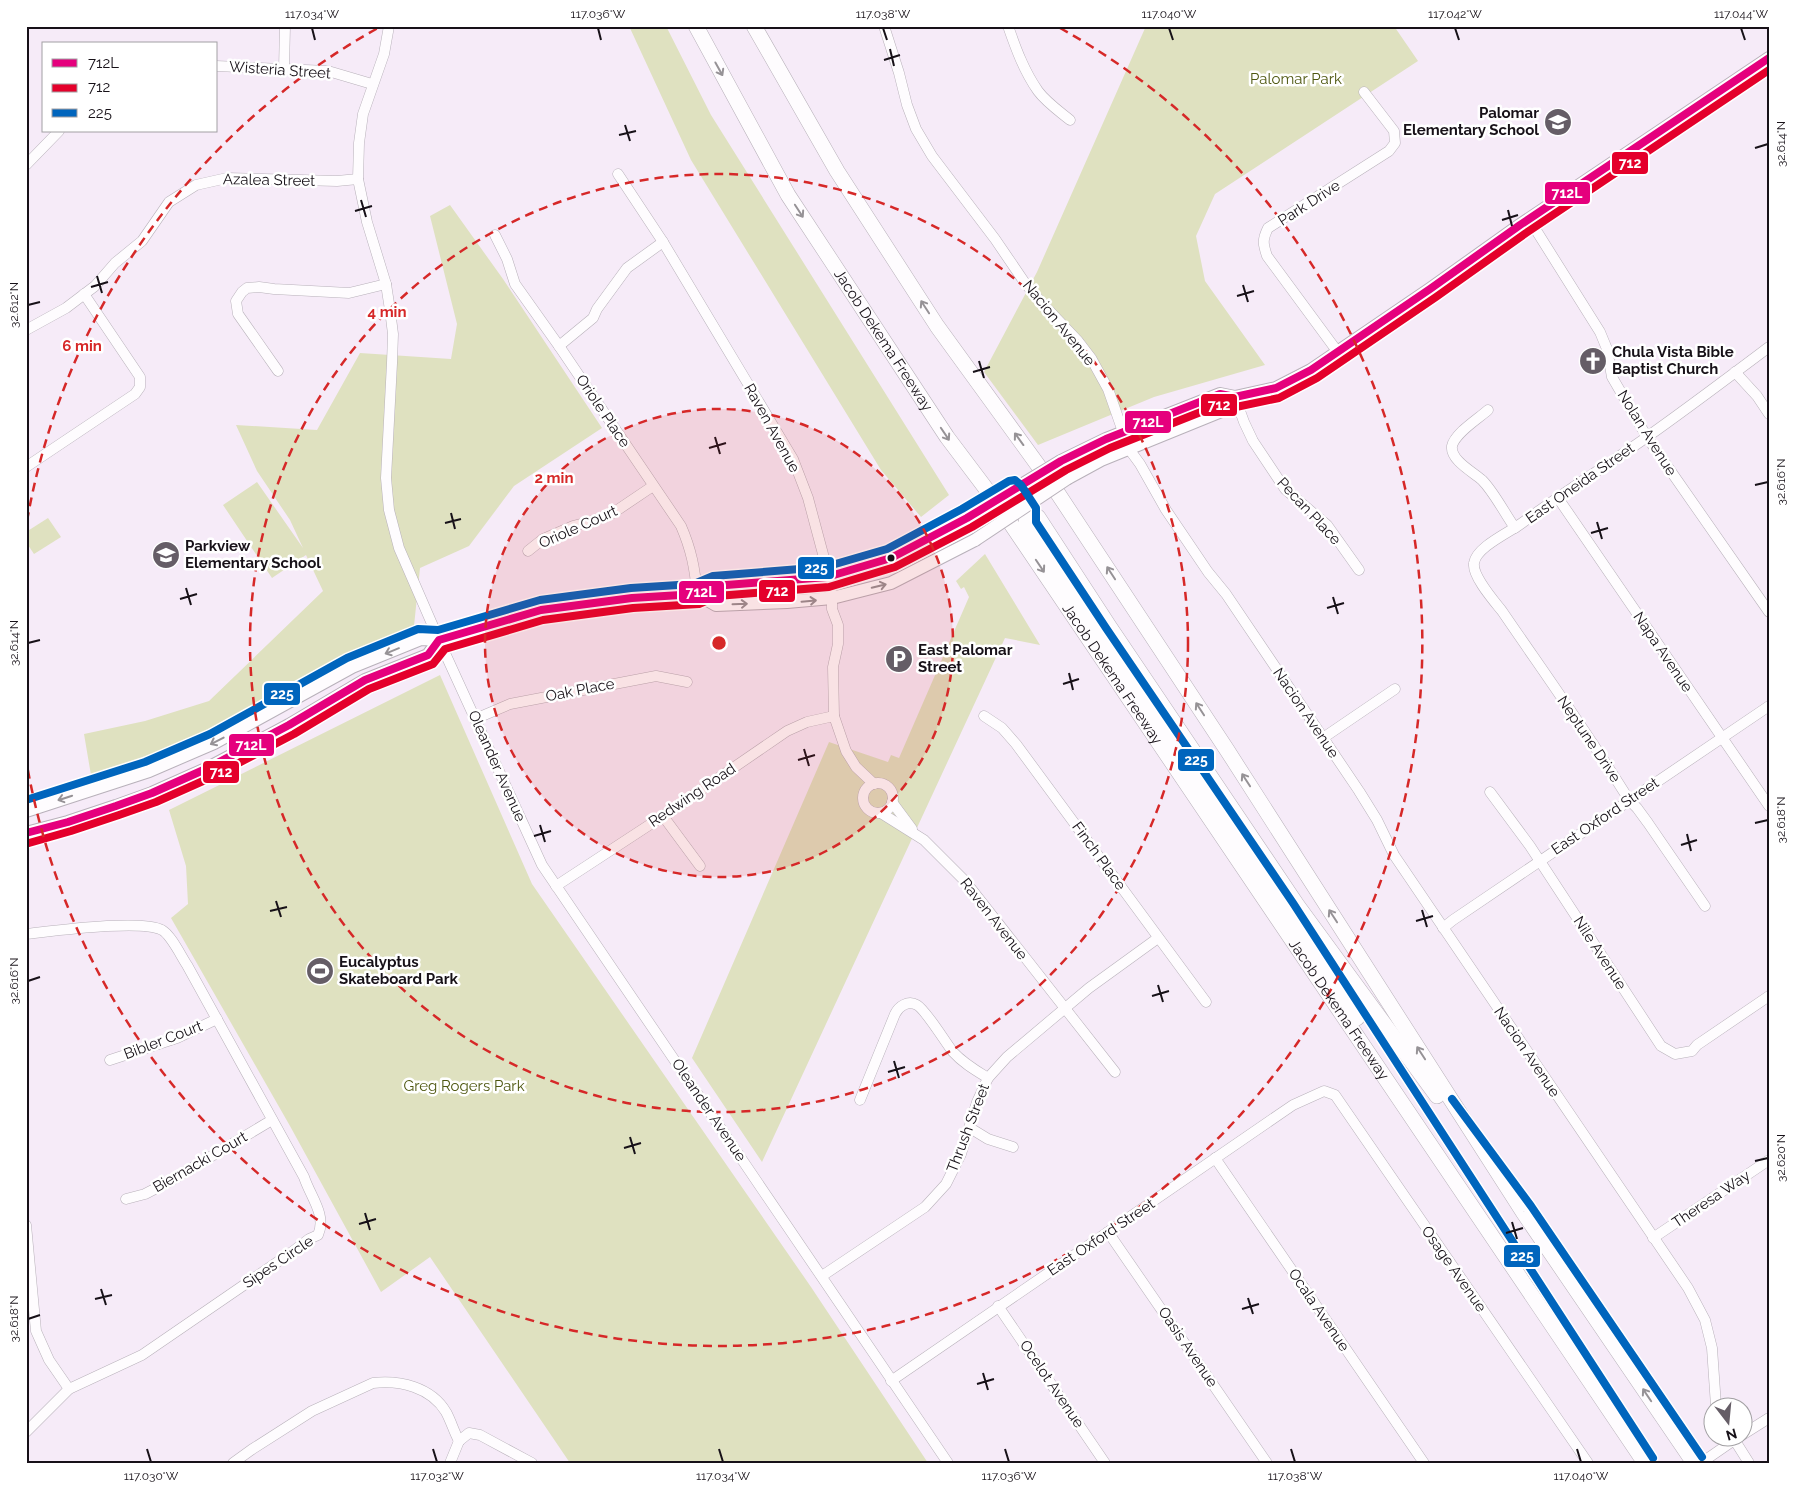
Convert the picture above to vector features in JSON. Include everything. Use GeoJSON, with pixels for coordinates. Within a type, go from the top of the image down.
{"type":"FeatureCollection","features":[{"type":"Feature","properties":{"kind":"highway","name":"Jacob Dekema Freeway"},"geometry":{"type":"LineString","coordinates":[[696,26],[788,195],[947,437],[1005,515],[1643,1460]]}},
{"type":"Feature","properties":{"kind":"highway"},"geometry":{"type":"LineString","coordinates":[[754,26],[837,171],[937,326],[1075,519],[1227,750],[1523,1212],[1694,1463]]}},
{"type":"Feature","properties":{"kind":"highway"},"geometry":{"type":"LineString","coordinates":[[1013,490],[1025,509],[1026,525],[1103,630],[1297,905],[1523,1212]]}},
{"type":"Feature","properties":{"kind":"highway"},"geometry":{"type":"LineString","coordinates":[[1103,630],[1643,1460]]}},
{"type":"Feature","properties":{"kind":"main road"},"geometry":{"type":"LineString","coordinates":[[26,811],[145,772],[214,743],[352,667],[421,639],[439,640],[487,624],[541,610],[632,598],[697,594],[714,586],[827,577],[891,558],[967,518],[1061,461],[1106,439],[1220,394],[1235,397],[1276,388],[1311,370],[1529,219],[1769,58]]}},
{"type":"Feature","properties":{"kind":"main road"},"geometry":{"type":"LineString","coordinates":[[697,594],[716,605],[787,602],[832,598],[890,583],[975,540],[1025,509],[1068,478],[1101,460],[1224,410],[1235,397]]}},
{"type":"Feature","properties":{"kind":"main road"},"geometry":{"type":"LineString","coordinates":[[26,832],[68,822],[132,800],[208,768],[289,725],[365,680],[428,655],[439,640]]}},
{"type":"Feature","properties":{"kind":"main road"},"geometry":{"type":"LineString","coordinates":[[132,800],[144,785],[145,772]]}},
{"type":"Feature","properties":{"kind":"street"},"geometry":{"type":"LineString","coordinates":[[284,68],[285,26]]}},
{"type":"Feature","properties":{"kind":"street","name":"Oleander Avenue"},"geometry":{"type":"LineString","coordinates":[[389,26],[384,54],[363,114],[359,143],[358,179],[367,222],[386,284],[393,334],[386,478],[389,510],[399,548],[542,865],[948,1463]]}},
{"type":"Feature","properties":{"kind":"street","name":"Nacion Avenue"},"geometry":{"type":"LineString","coordinates":[[884,26],[899,73],[906,105],[916,129],[932,156],[995,239],[1025,283],[1091,358],[1108,390],[1129,449],[1140,464],[1166,510],[1208,572],[1226,594],[1323,738],[1377,820],[1394,855],[1688,1288],[1704,1320],[1712,1348],[1715,1396]]}},
{"type":"Feature","properties":{"kind":"street"},"geometry":{"type":"LineString","coordinates":[[1008,26],[1026,71],[1038,91],[1070,120]]}},
{"type":"Feature","properties":{"kind":"street","name":"Wisteria Street"},"geometry":{"type":"LineString","coordinates":[[218,66],[328,71],[372,84]]}},
{"type":"Feature","properties":{"kind":"street","name":"Park Drive"},"geometry":{"type":"LineString","coordinates":[[1337,352],[1267,256],[1263,245],[1263,238],[1268,228],[1389,151],[1395,143],[1394,130],[1364,92]]}},
{"type":"Feature","properties":{"kind":"street"},"geometry":{"type":"LineString","coordinates":[[26,165],[59,132]]}},
{"type":"Feature","properties":{"kind":"street","name":"Raven Avenue"},"geometry":{"type":"LineString","coordinates":[[618,174],[662,242],[793,459],[808,498],[823,554],[832,598],[832,609],[838,625],[838,644],[834,667],[834,716],[846,751],[856,767],[874,784]]}},
{"type":"Feature","properties":{"kind":"street","name":"Azalea Street"},"geometry":{"type":"LineString","coordinates":[[26,330],[66,308],[95,286],[115,263],[142,241],[169,202],[196,185],[227,178],[337,181],[358,179]]}},
{"type":"Feature","properties":{"kind":"street","name":"Nolan Avenue"},"geometry":{"type":"LineString","coordinates":[[1529,219],[1600,332],[1607,349],[1612,377],[1647,437],[1769,612]]}},
{"type":"Feature","properties":{"kind":"street","name":"Oriole Place"},"geometry":{"type":"LineString","coordinates":[[495,235],[508,259],[515,284],[681,526],[694,562],[697,594]]}},
{"type":"Feature","properties":{"kind":"street"},"geometry":{"type":"LineString","coordinates":[[559,346],[586,326],[593,318],[597,309],[627,268],[662,242]]}},
{"type":"Feature","properties":{"kind":"street"},"geometry":{"type":"LineString","coordinates":[[278,371],[238,314],[236,301],[242,292],[247,288],[259,287],[349,293],[386,284]]}},
{"type":"Feature","properties":{"kind":"street"},"geometry":{"type":"LineString","coordinates":[[26,467],[135,394],[140,387],[140,377],[84,294]]}},
{"type":"Feature","properties":{"kind":"street","name":"East Oneida Street"},"geometry":{"type":"LineString","coordinates":[[1475,572],[1474,562],[1477,554],[1485,546],[1515,528],[1647,437],[1769,347]]}},
{"type":"Feature","properties":{"kind":"street"},"geometry":{"type":"LineString","coordinates":[[1735,372],[1769,414]]}},
{"type":"Feature","properties":{"kind":"street","name":"Pecan Place"},"geometry":{"type":"LineString","coordinates":[[1235,397],[1253,441],[1286,489],[1326,525],[1360,570]]}},
{"type":"Feature","properties":{"kind":"street"},"geometry":{"type":"LineString","coordinates":[[1488,410],[1457,436],[1452,446],[1453,453],[1458,461],[1483,481],[1515,528]]}},
{"type":"Feature","properties":{"kind":"street","name":"Oriole Court"},"geometry":{"type":"LineString","coordinates":[[528,551],[543,540],[573,526],[613,514],[653,486]]}},
{"type":"Feature","properties":{"kind":"street","name":"Napa Avenue"},"geometry":{"type":"LineString","coordinates":[[1558,498],[1769,806]]}},
{"type":"Feature","properties":{"kind":"street","name":"Neptune Drive"},"geometry":{"type":"LineString","coordinates":[[1475,572],[1571,711],[1629,800],[1648,823],[1705,906]]}},
{"type":"Feature","properties":{"kind":"street","name":"Oak Place"},"geometry":{"type":"LineString","coordinates":[[476,719],[510,704],[656,676],[686,682]]}},
{"type":"Feature","properties":{"kind":"street"},"geometry":{"type":"LineString","coordinates":[[1323,738],[1395,689]]}},
{"type":"Feature","properties":{"kind":"street","name":"East Oxford Street"},"geometry":{"type":"LineString","coordinates":[[1443,928],[1769,706]]}},
{"type":"Feature","properties":{"kind":"street","name":"Redwing Road"},"geometry":{"type":"LineString","coordinates":[[556,886],[787,731],[807,722],[834,716]]}},
{"type":"Feature","properties":{"kind":"street","name":"Finch Place"},"geometry":{"type":"LineString","coordinates":[[984,716],[1002,728],[1016,744],[1206,1002]]}},
{"type":"Feature","properties":{"kind":"street","name":"Raven Avenue"},"geometry":{"type":"LineString","coordinates":[[856,767],[863,795]]}},
{"type":"Feature","properties":{"kind":"street"},"geometry":{"type":"LineString","coordinates":[[874,784],[882,784],[892,794],[892,802],[889,808],[881,813],[872,812],[867,809],[863,800],[863,795],[868,787],[874,784]]}},
{"type":"Feature","properties":{"kind":"street","name":"Nile Avenue"},"geometry":{"type":"LineString","coordinates":[[1490,792],[1530,846],[1661,1046],[1676,1054],[1692,1051],[1697,1045],[1769,996]]}},
{"type":"Feature","properties":{"kind":"street","name":"Raven Avenue"},"geometry":{"type":"LineString","coordinates":[[892,802],[918,835]]}},
{"type":"Feature","properties":{"kind":"street","name":"Raven Avenue"},"geometry":{"type":"LineString","coordinates":[[881,813],[918,835],[940,854],[965,881],[1114,1072]]}},
{"type":"Feature","properties":{"kind":"street"},"geometry":{"type":"LineString","coordinates":[[663,816],[700,866]]}},
{"type":"Feature","properties":{"kind":"street","name":"Sipes Circle"},"geometry":{"type":"LineString","coordinates":[[26,934],[128,925],[161,930],[167,935],[187,964],[304,1177],[320,1214],[321,1228],[318,1235],[309,1239],[142,1355],[69,1389],[26,1432]]}},
{"type":"Feature","properties":{"kind":"street","name":"Thrush Street"},"geometry":{"type":"LineString","coordinates":[[822,1276],[925,1207],[946,1184],[961,1154],[977,1102],[988,1078],[1008,1057],[1089,988],[1158,938]]}},
{"type":"Feature","properties":{"kind":"street"},"geometry":{"type":"LineString","coordinates":[[860,1100],[895,1014],[900,1006],[908,1003],[915,1004],[922,1009],[953,1052],[966,1065],[988,1078]]}},
{"type":"Feature","properties":{"kind":"street","name":"Bibler Court"},"geometry":{"type":"LineString","coordinates":[[110,1060],[177,1038],[216,1019]]}},
{"type":"Feature","properties":{"kind":"street","name":"Osage Avenue"},"geometry":{"type":"LineString","coordinates":[[1312,1095],[1324,1091],[1335,1096],[1588,1463]]}},
{"type":"Feature","properties":{"kind":"street","name":"East Oxford Street"},"geometry":{"type":"LineString","coordinates":[[892,1381],[1215,1158],[1293,1105],[1312,1095]]}},
{"type":"Feature","properties":{"kind":"street","name":"Biernacki Court"},"geometry":{"type":"LineString","coordinates":[[126,1199],[145,1194],[170,1181],[272,1120]]}},
{"type":"Feature","properties":{"kind":"street"},"geometry":{"type":"LineString","coordinates":[[970,1128],[988,1139],[1013,1147]]}},
{"type":"Feature","properties":{"kind":"street","name":"Ocala Avenue"},"geometry":{"type":"LineString","coordinates":[[1215,1158],[1424,1463]]}},
{"type":"Feature","properties":{"kind":"street","name":"Theresa Way"},"geometry":{"type":"LineString","coordinates":[[1653,1238],[1769,1160]]}},
{"type":"Feature","properties":{"kind":"street"},"geometry":{"type":"LineString","coordinates":[[26,1225],[30,1302],[36,1331],[48,1360],[69,1389]]}},
{"type":"Feature","properties":{"kind":"street","name":"Oasis Avenue"},"geometry":{"type":"LineString","coordinates":[[1108,1232],[1267,1463]]}},
{"type":"Feature","properties":{"kind":"street","name":"Ocelot Avenue"},"geometry":{"type":"LineString","coordinates":[[998,1306],[1105,1463]]}},
{"type":"Feature","properties":{"kind":"street"},"geometry":{"type":"LineString","coordinates":[[234,1463],[312,1411],[373,1383],[382,1382],[411,1386],[434,1399],[446,1412],[459,1441]]}},
{"type":"Feature","properties":{"kind":"street"},"geometry":{"type":"LineString","coordinates":[[1752,1428],[1769,1418]]}},
{"type":"Feature","properties":{"kind":"street"},"geometry":{"type":"LineString","coordinates":[[450,1463],[459,1441],[469,1433],[480,1434],[532,1463]]}},
{"type":"Feature","properties":{"kind":"street"},"geometry":{"type":"LineString","coordinates":[[1701,1463],[1725,1446]]}},
{"type":"Feature","properties":{"kind":"street"},"geometry":{"type":"LineString","coordinates":[[1741,1446],[1749,1463]]}},
{"type":"Feature","properties":{"kind":"green space"},"geometry":{"type":"Polygon","coordinates":[[[629,26],[666,26],[711,115],[949,495],[921,517],[881,470],[691,160],[629,26]]]}},
{"type":"Feature","properties":{"kind":"green space","name":"Palomar Park"},"geometry":{"type":"Polygon","coordinates":[[[1146,26],[1394,26],[1418,61],[1215,194],[1196,236],[1205,281],[1265,365],[1154,397],[1038,445],[984,372],[1037,272],[1146,26]]]}},
{"type":"Feature","properties":{"kind":"green space"},"geometry":{"type":"Polygon","coordinates":[[[450,205],[503,279],[602,428],[514,486],[469,546],[420,568],[414,626],[166,753],[92,781],[84,734],[145,721],[209,701],[323,591],[306,555],[272,578],[223,505],[257,482],[303,548],[290,520],[257,471],[236,425],[317,430],[360,353],[451,359],[457,324],[430,216],[450,205]]]}},
{"type":"Feature","properties":{"kind":"green space"},"geometry":{"type":"Polygon","coordinates":[[[48,518],[61,537],[34,554],[26,542],[26,532],[48,518]]]}},
{"type":"Feature","properties":{"kind":"green space"},"geometry":{"type":"Polygon","coordinates":[[[985,554],[1040,645],[1005,638],[762,1162],[692,1058],[829,742],[888,762],[891,755],[899,758],[969,597],[964,587],[961,589],[956,581],[985,554]]]}},
{"type":"Feature","properties":{"kind":"green space","name":"Greg Rogers Park"},"geometry":{"type":"Polygon","coordinates":[[[440,675],[532,884],[811,1287],[928,1463],[570,1463],[430,1257],[381,1292],[290,1126],[171,918],[188,904],[186,866],[169,810],[440,675]]]}},
{"type":"Feature","properties":{"kind":"transit line","name":"712L"},"geometry":{"type":"LineString","coordinates":[[26,833],[68,822],[116,806],[152,793],[208,768],[289,725],[365,680],[428,655],[439,640],[541,610],[632,598],[697,594],[714,586],[827,577],[891,558],[967,518],[1061,461],[1106,439],[1220,394],[1235,397],[1276,388],[1311,370],[1520,225],[1769,58]]}},
{"type":"Feature","properties":{"kind":"transit line","name":"712"},"geometry":{"type":"LineString","coordinates":[[29,843],[156,802],[212,777],[294,734],[369,689],[433,664],[445,649],[543,620],[633,608],[699,604],[717,596],[829,587],[895,567],[972,527],[1066,470],[1110,448],[1221,404],[1236,407],[1279,398],[1317,378],[1526,233],[1769,70]]}},
{"type":"Feature","properties":{"kind":"transit line","name":"225"},"geometry":{"type":"LineString","coordinates":[[26,800],[145,762],[210,734],[347,658],[418,629],[438,630],[540,600],[631,588],[694,584],[713,576],[825,567],[887,549],[962,509],[1009,481],[1015,480],[1021,485],[1036,508],[1036,522],[1293,903],[1653,1458]]}},
{"type":"Feature","properties":{"kind":"transit line","name":"225"},"geometry":{"type":"LineString","coordinates":[[1452,1099],[1531,1206],[1702,1457]]}},
{"type":"Feature","properties":{"kind":"place","name":"Palomar Elementary School"},"geometry":{"type":"Point","coordinates":[1558,122]}},
{"type":"Feature","properties":{"kind":"place","name":"Chula Vista Bible Baptist Church"},"geometry":{"type":"Point","coordinates":[1593,361]}},
{"type":"Feature","properties":{"kind":"place","name":"Parkview Elementary School"},"geometry":{"type":"Point","coordinates":[166,555]}},
{"type":"Feature","properties":{"kind":"place","name":"East Palomar Street"},"geometry":{"type":"Point","coordinates":[899,659]}},
{"type":"Feature","properties":{"kind":"place","name":"Eucalyptus Skateboard Park"},"geometry":{"type":"Point","coordinates":[320,971]}}]}
